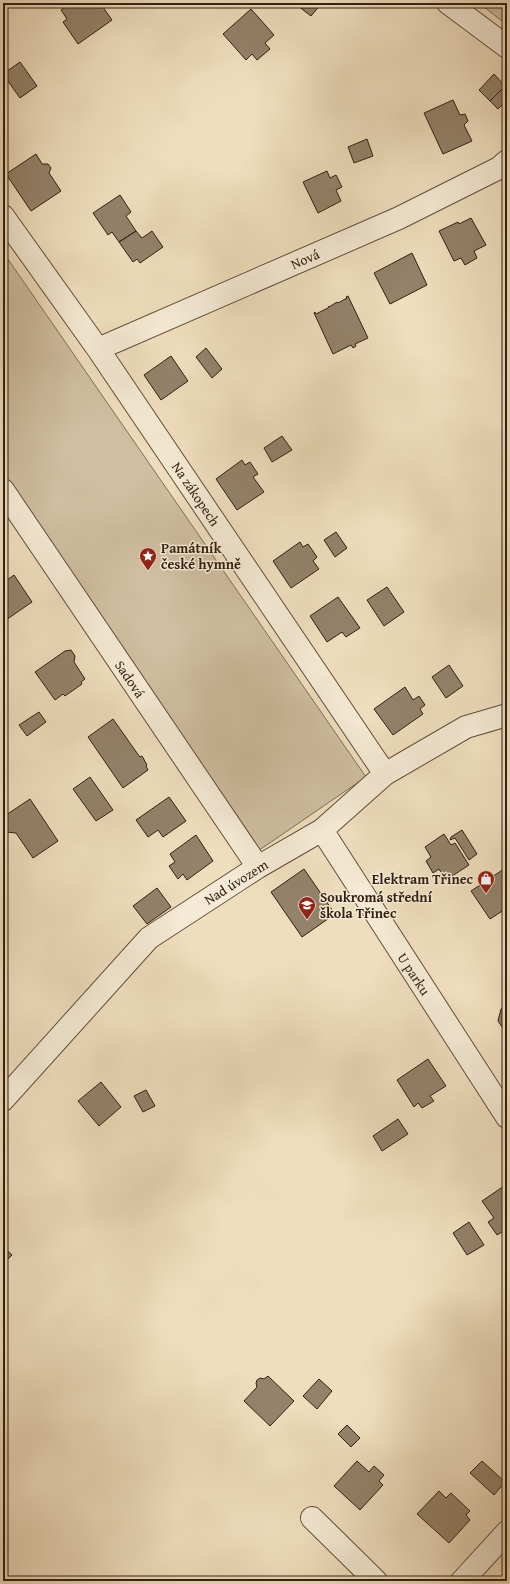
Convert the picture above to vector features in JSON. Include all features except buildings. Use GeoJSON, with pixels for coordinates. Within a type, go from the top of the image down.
{"type":"FeatureCollection","features":[{"type":"Feature","properties":{"kind":"street"},"geometry":{"type":"LineString","coordinates":[[448,3],[507,47]]}},
{"type":"Feature","properties":{"kind":"street","name":"Nová"},"geometry":{"type":"LineString","coordinates":[[98,349],[399,218],[499,168],[507,161]]}},
{"type":"Feature","properties":{"kind":"street","name":"Na zákopech"},"geometry":{"type":"LineString","coordinates":[[3,216],[98,349],[385,774]]}},
{"type":"Feature","properties":{"kind":"street","name":"Sadová"},"geometry":{"type":"LineString","coordinates":[[3,490],[258,867]]}},
{"type":"Feature","properties":{"kind":"street","name":"Nad úvozem"},"geometry":{"type":"LineString","coordinates":[[3,1100],[149,938],[258,867],[322,830],[385,774],[466,727],[507,714]]}},
{"type":"Feature","properties":{"kind":"street","name":"U parku"},"geometry":{"type":"LineString","coordinates":[[322,830],[507,1117]]}},
{"type":"Feature","properties":{"kind":"street"},"geometry":{"type":"LineString","coordinates":[[312,1518],[376,1581]]}},
{"type":"Feature","properties":{"kind":"street"},"geometry":{"type":"LineString","coordinates":[[462,1581],[507,1532]]}},
{"type":"Feature","properties":{"kind":"shaded area"},"geometry":{"type":"Polygon","coordinates":[[[479,3],[507,3],[507,25],[479,3]]]}},
{"type":"Feature","properties":{"kind":"shaded area"},"geometry":{"type":"Polygon","coordinates":[[[3,252],[366,777],[258,851],[3,481],[3,252]]]}},
{"type":"Feature","properties":{"kind":"place","name":"Památník české hymně"},"geometry":{"type":"Point","coordinates":[148,571]}},
{"type":"Feature","properties":{"kind":"place","name":"Elektram Třinec"},"geometry":{"type":"Point","coordinates":[486,894]}},
{"type":"Feature","properties":{"kind":"place","name":"Soukromá střední škola Třinec"},"geometry":{"type":"Point","coordinates":[307,920]}}]}
